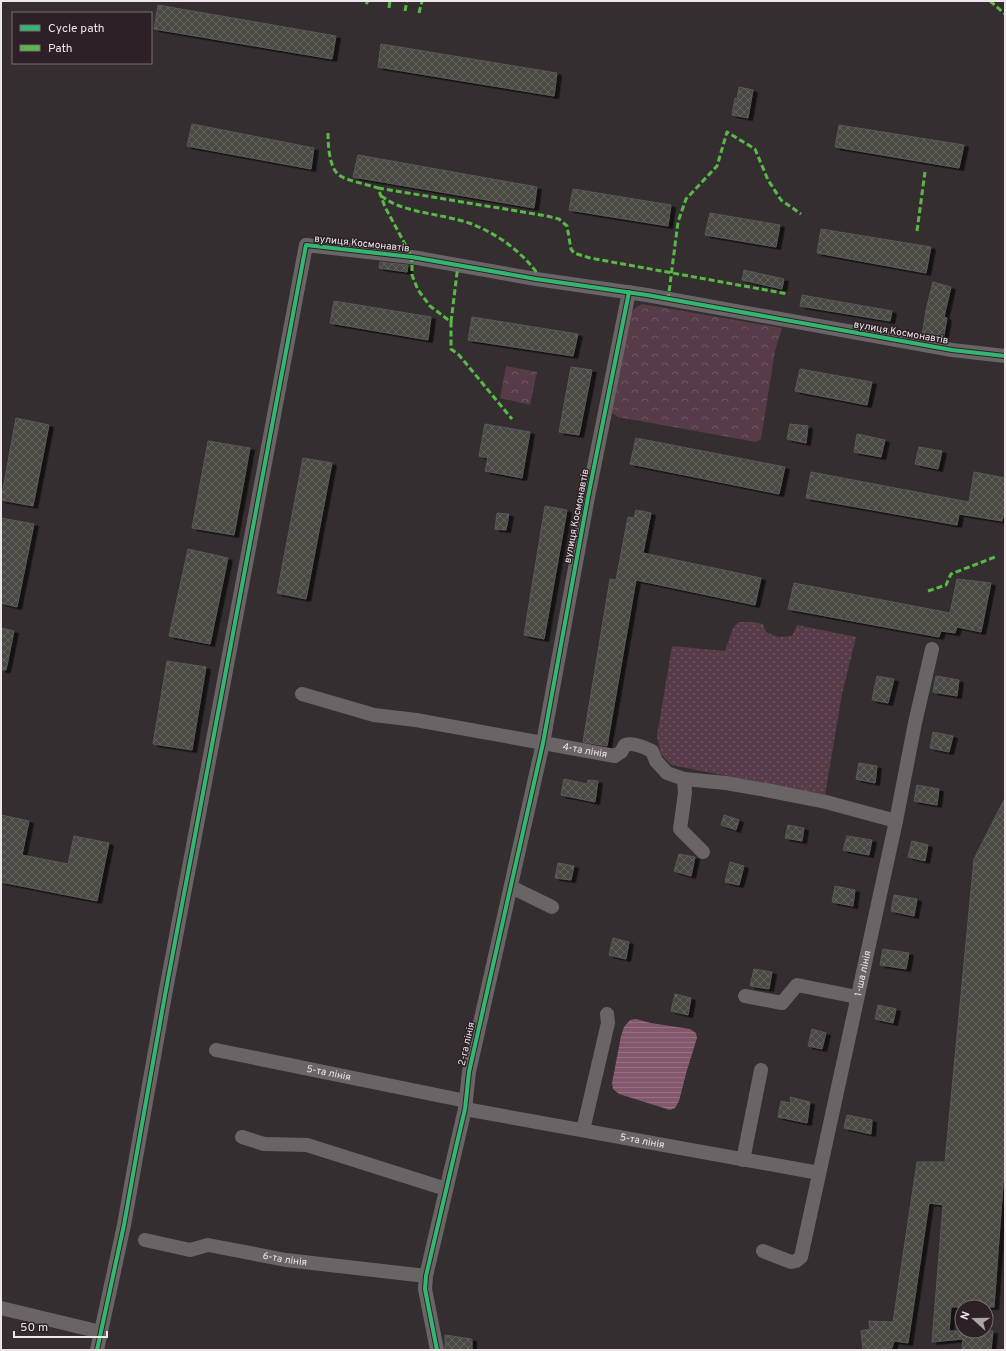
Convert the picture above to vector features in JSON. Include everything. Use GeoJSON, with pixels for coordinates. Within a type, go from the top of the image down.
{"type":"FeatureCollection","features":[{"type":"Feature","properties":{"kind":"street","name":"вулиця Космонавтів"},"geometry":{"type":"LineString","coordinates":[[101,1332],[124,1225],[165,995],[306,245],[412,257],[536,279],[629,292],[952,350],[1005,356]]}},
{"type":"Feature","properties":{"kind":"street","name":"вулиця Космонавтів"},"geometry":{"type":"LineString","coordinates":[[543,743],[588,497],[629,292]]}},
{"type":"Feature","properties":{"kind":"street","name":"1-ша лінія"},"geometry":{"type":"LineString","coordinates":[[763,1251],[791,1262],[796,1261],[801,1257],[932,649]]}},
{"type":"Feature","properties":{"kind":"street","name":"4-та лінія"},"geometry":{"type":"LineString","coordinates":[[302,694],[374,715],[416,720],[615,756],[621,752],[625,745],[642,746],[652,751],[656,761],[667,773],[684,778],[726,783],[826,802],[896,821]]}},
{"type":"Feature","properties":{"kind":"street","name":"2-га лінія"},"geometry":{"type":"LineString","coordinates":[[437,1350],[425,1289],[426,1276],[465,1105],[469,1072],[543,743]]}},
{"type":"Feature","properties":{"kind":"street"},"geometry":{"type":"LineString","coordinates":[[684,778],[685,793],[680,829],[703,852]]}},
{"type":"Feature","properties":{"kind":"street"},"geometry":{"type":"LineString","coordinates":[[511,887],[552,907]]}},
{"type":"Feature","properties":{"kind":"street"},"geometry":{"type":"LineString","coordinates":[[745,996],[782,1003],[797,984],[857,997]]}},
{"type":"Feature","properties":{"kind":"street"},"geometry":{"type":"LineString","coordinates":[[583,1130],[608,1023],[607,1014]]}},
{"type":"Feature","properties":{"kind":"street","name":"5-та лінія"},"geometry":{"type":"LineString","coordinates":[[216,1050],[583,1130],[819,1173]]}},
{"type":"Feature","properties":{"kind":"street"},"geometry":{"type":"LineString","coordinates":[[743,1160],[761,1070]]}},
{"type":"Feature","properties":{"kind":"street"},"geometry":{"type":"LineString","coordinates":[[242,1137],[264,1144],[306,1145],[446,1189]]}},
{"type":"Feature","properties":{"kind":"street","name":"6-та лінія"},"geometry":{"type":"LineString","coordinates":[[145,1240],[190,1250],[208,1245],[286,1260],[426,1276]]}},
{"type":"Feature","properties":{"kind":"street"},"geometry":{"type":"LineString","coordinates":[[1,1308],[101,1332],[97,1350]]}},
{"type":"Feature","properties":{"kind":"green space"},"geometry":{"type":"Polygon","coordinates":[[[642,304],[782,328],[775,351],[761,439],[756,442],[618,417],[612,413],[630,316],[634,309],[642,304]]]}},
{"type":"Feature","properties":{"kind":"green space"},"geometry":{"type":"Polygon","coordinates":[[[506,366],[537,372],[530,405],[500,398],[506,366]]]}},
{"type":"Feature","properties":{"kind":"green space"},"geometry":{"type":"Polygon","coordinates":[[[739,622],[763,624],[766,632],[778,637],[792,636],[797,625],[856,637],[842,694],[825,795],[671,765],[661,754],[657,736],[672,646],[725,651],[733,628],[739,622]]]}},
{"type":"Feature","properties":{"kind":"shaded area"},"geometry":{"type":"Polygon","coordinates":[[[636,1019],[651,1023],[690,1029],[696,1033],[697,1038],[679,1101],[675,1108],[670,1110],[619,1094],[613,1089],[612,1083],[621,1036],[624,1027],[630,1020],[636,1019]]]}},
{"type":"Feature","properties":{"kind":"building"},"geometry":{"type":"Polygon","coordinates":[[[158,5],[336,36],[332,59],[154,29],[158,5]]]}},
{"type":"Feature","properties":{"kind":"building"},"geometry":{"type":"Polygon","coordinates":[[[381,44],[557,73],[554,96],[378,67],[381,44]]]}},
{"type":"Feature","properties":{"kind":"building"},"geometry":{"type":"Polygon","coordinates":[[[739,87],[753,90],[748,118],[732,115],[735,98],[737,99],[739,87]]]}},
{"type":"Feature","properties":{"kind":"building"},"geometry":{"type":"Polygon","coordinates":[[[192,124],[314,148],[311,169],[187,146],[192,124]]]}},
{"type":"Feature","properties":{"kind":"building"},"geometry":{"type":"Polygon","coordinates":[[[839,125],[964,145],[959,168],[835,147],[839,125]]]}},
{"type":"Feature","properties":{"kind":"building"},"geometry":{"type":"Polygon","coordinates":[[[358,155],[537,187],[534,208],[353,177],[358,155]]]}},
{"type":"Feature","properties":{"kind":"building"},"geometry":{"type":"Polygon","coordinates":[[[573,189],[671,205],[668,226],[569,210],[573,189]]]}},
{"type":"Feature","properties":{"kind":"building"},"geometry":{"type":"Polygon","coordinates":[[[710,213],[780,225],[776,247],[705,235],[710,213]]]}},
{"type":"Feature","properties":{"kind":"building"},"geometry":{"type":"Polygon","coordinates":[[[821,229],[931,247],[926,273],[817,253],[821,229]]]}},
{"type":"Feature","properties":{"kind":"building"},"geometry":{"type":"Polygon","coordinates":[[[380,262],[408,265],[407,272],[379,268],[380,262]]]}},
{"type":"Feature","properties":{"kind":"building"},"geometry":{"type":"Polygon","coordinates":[[[744,270],[784,279],[782,289],[742,280],[744,270]]]}},
{"type":"Feature","properties":{"kind":"building"},"geometry":{"type":"Polygon","coordinates":[[[933,282],[951,287],[944,317],[947,318],[943,340],[922,336],[926,310],[933,282]]]}},
{"type":"Feature","properties":{"kind":"building"},"geometry":{"type":"Polygon","coordinates":[[[802,295],[892,311],[890,321],[800,306],[802,295]]]}},
{"type":"Feature","properties":{"kind":"building"},"geometry":{"type":"Polygon","coordinates":[[[334,301],[431,317],[428,340],[330,323],[334,301]]]}},
{"type":"Feature","properties":{"kind":"building"},"geometry":{"type":"Polygon","coordinates":[[[472,317],[578,334],[573,356],[468,340],[472,317]]]}},
{"type":"Feature","properties":{"kind":"building"},"geometry":{"type":"Polygon","coordinates":[[[571,367],[592,370],[579,435],[559,432],[571,367]]]}},
{"type":"Feature","properties":{"kind":"building"},"geometry":{"type":"Polygon","coordinates":[[[800,369],[872,382],[867,405],[795,391],[800,369]]]}},
{"type":"Feature","properties":{"kind":"building"},"geometry":{"type":"Polygon","coordinates":[[[16,418],[49,425],[33,506],[1,500],[16,418]]]}},
{"type":"Feature","properties":{"kind":"building"},"geometry":{"type":"Polygon","coordinates":[[[485,424],[530,432],[522,478],[485,471],[488,458],[479,456],[485,424]]]}},
{"type":"Feature","properties":{"kind":"building"},"geometry":{"type":"Polygon","coordinates":[[[790,424],[808,426],[806,443],[787,439],[790,424]]]}},
{"type":"Feature","properties":{"kind":"building"},"geometry":{"type":"Polygon","coordinates":[[[857,434],[885,440],[881,457],[854,452],[857,434]]]}},
{"type":"Feature","properties":{"kind":"building"},"geometry":{"type":"Polygon","coordinates":[[[636,438],[785,467],[779,494],[630,464],[636,438]]]}},
{"type":"Feature","properties":{"kind":"building"},"geometry":{"type":"Polygon","coordinates":[[[208,441],[250,448],[234,535],[192,528],[208,441]]]}},
{"type":"Feature","properties":{"kind":"building"},"geometry":{"type":"Polygon","coordinates":[[[919,447],[942,451],[938,469],[915,464],[919,447]]]}},
{"type":"Feature","properties":{"kind":"building"},"geometry":{"type":"Polygon","coordinates":[[[303,458],[332,463],[306,599],[277,593],[303,458]]]}},
{"type":"Feature","properties":{"kind":"building"},"geometry":{"type":"Polygon","coordinates":[[[811,472],[969,502],[974,472],[1005,478],[1005,508],[1002,521],[959,514],[957,525],[806,498],[811,472]]]}},
{"type":"Feature","properties":{"kind":"building"},"geometry":{"type":"Polygon","coordinates":[[[545,506],[567,510],[544,639],[524,635],[545,506]]]}},
{"type":"Feature","properties":{"kind":"building"},"geometry":{"type":"Polygon","coordinates":[[[636,510],[651,513],[643,553],[761,578],[755,605],[636,580],[607,746],[583,742],[610,579],[616,580],[628,517],[634,518],[636,510]]]}},
{"type":"Feature","properties":{"kind":"building"},"geometry":{"type":"Polygon","coordinates":[[[497,513],[509,514],[506,530],[495,529],[497,513]]]}},
{"type":"Feature","properties":{"kind":"building"},"geometry":{"type":"Polygon","coordinates":[[[1,518],[34,524],[17,607],[1,603],[1,518]]]}},
{"type":"Feature","properties":{"kind":"building"},"geometry":{"type":"Polygon","coordinates":[[[188,549],[228,558],[210,644],[169,636],[188,549]]]}},
{"type":"Feature","properties":{"kind":"building"},"geometry":{"type":"Polygon","coordinates":[[[957,579],[991,583],[981,632],[957,627],[955,633],[941,631],[939,637],[788,609],[794,583],[950,613],[957,579]]]}},
{"type":"Feature","properties":{"kind":"building"},"geometry":{"type":"Polygon","coordinates":[[[1,628],[14,631],[6,670],[1,670],[1,628]]]}},
{"type":"Feature","properties":{"kind":"building"},"geometry":{"type":"Polygon","coordinates":[[[167,661],[206,667],[192,750],[153,744],[167,661]]]}},
{"type":"Feature","properties":{"kind":"building"},"geometry":{"type":"Polygon","coordinates":[[[877,676],[894,679],[888,703],[872,700],[877,676]]]}},
{"type":"Feature","properties":{"kind":"building"},"geometry":{"type":"Polygon","coordinates":[[[936,676],[959,680],[957,696],[933,692],[936,676]]]}},
{"type":"Feature","properties":{"kind":"building"},"geometry":{"type":"Polygon","coordinates":[[[933,732],[953,736],[949,752],[930,748],[933,732]]]}},
{"type":"Feature","properties":{"kind":"building"},"geometry":{"type":"Polygon","coordinates":[[[859,763],[877,766],[875,783],[856,779],[859,763]]]}},
{"type":"Feature","properties":{"kind":"building"},"geometry":{"type":"Polygon","coordinates":[[[564,779],[587,784],[588,780],[598,781],[595,802],[561,795],[564,779]]]}},
{"type":"Feature","properties":{"kind":"building"},"geometry":{"type":"Polygon","coordinates":[[[917,785],[939,789],[937,805],[914,801],[917,785]]]}},
{"type":"Feature","properties":{"kind":"building"},"geometry":{"type":"Polygon","coordinates":[[[1005,798],[1005,1157],[994,1307],[994,1299],[954,1299],[954,1307],[951,1307],[949,1331],[954,1331],[954,1339],[963,1339],[932,1342],[943,1205],[929,1203],[908,1343],[894,1341],[892,1348],[863,1350],[861,1331],[870,1329],[869,1321],[893,1322],[917,1162],[945,1162],[974,859],[1005,798]]]}},
{"type":"Feature","properties":{"kind":"building"},"geometry":{"type":"Polygon","coordinates":[[[1,815],[29,821],[22,855],[68,864],[74,836],[109,843],[97,901],[1,882],[1,815]]]}},
{"type":"Feature","properties":{"kind":"building"},"geometry":{"type":"Polygon","coordinates":[[[724,815],[739,820],[736,830],[721,825],[724,815]]]}},
{"type":"Feature","properties":{"kind":"building"},"geometry":{"type":"Polygon","coordinates":[[[788,825],[804,828],[802,841],[785,838],[788,825]]]}},
{"type":"Feature","properties":{"kind":"building"},"geometry":{"type":"Polygon","coordinates":[[[847,836],[872,840],[869,855],[843,850],[847,836]]]}},
{"type":"Feature","properties":{"kind":"building"},"geometry":{"type":"Polygon","coordinates":[[[912,841],[928,845],[925,861],[908,857],[912,841]]]}},
{"type":"Feature","properties":{"kind":"building"},"geometry":{"type":"Polygon","coordinates":[[[679,854],[695,857],[691,876],[674,871],[679,854]]]}},
{"type":"Feature","properties":{"kind":"building"},"geometry":{"type":"Polygon","coordinates":[[[730,862],[744,866],[739,885],[725,882],[730,862]]]}},
{"type":"Feature","properties":{"kind":"building"},"geometry":{"type":"Polygon","coordinates":[[[558,863],[574,866],[571,880],[555,878],[558,863]]]}},
{"type":"Feature","properties":{"kind":"building"},"geometry":{"type":"Polygon","coordinates":[[[835,886],[855,890],[853,906],[832,902],[835,886]]]}},
{"type":"Feature","properties":{"kind":"building"},"geometry":{"type":"Polygon","coordinates":[[[894,895],[917,899],[914,916],[891,911],[894,895]]]}},
{"type":"Feature","properties":{"kind":"building"},"geometry":{"type":"Polygon","coordinates":[[[613,938],[629,942],[626,959],[609,955],[613,938]]]}},
{"type":"Feature","properties":{"kind":"building"},"geometry":{"type":"Polygon","coordinates":[[[883,949],[909,953],[906,969],[880,965],[883,949]]]}},
{"type":"Feature","properties":{"kind":"building"},"geometry":{"type":"Polygon","coordinates":[[[754,969],[772,972],[769,989],[750,986],[754,969]]]}},
{"type":"Feature","properties":{"kind":"building"},"geometry":{"type":"Polygon","coordinates":[[[675,994],[691,998],[688,1015],[671,1011],[675,994]]]}},
{"type":"Feature","properties":{"kind":"building"},"geometry":{"type":"Polygon","coordinates":[[[878,1005],[896,1009],[893,1023],[875,1019],[878,1005]]]}},
{"type":"Feature","properties":{"kind":"building"},"geometry":{"type":"Polygon","coordinates":[[[812,1029],[826,1033],[822,1049],[808,1046],[812,1029]]]}},
{"type":"Feature","properties":{"kind":"building"},"geometry":{"type":"Polygon","coordinates":[[[790,1097],[810,1102],[807,1123],[778,1117],[781,1101],[791,1103],[790,1097]]]}},
{"type":"Feature","properties":{"kind":"building"},"geometry":{"type":"Polygon","coordinates":[[[847,1115],[872,1120],[871,1134],[844,1128],[847,1115]]]}},
{"type":"Feature","properties":{"kind":"building"},"geometry":{"type":"Polygon","coordinates":[[[445,1335],[472,1339],[472,1350],[445,1350],[445,1335]]]}},
{"type":"Feature","properties":{"kind":"building"},"geometry":{"type":"Polygon","coordinates":[[[963,1339],[992,1339],[991,1350],[962,1350],[963,1339]]]}},
{"type":"Feature","properties":{"kind":"marked path"},"geometry":{"type":"LineString","coordinates":[[389,8],[390,1]]}},
{"type":"Feature","properties":{"kind":"marked path"},"geometry":{"type":"LineString","coordinates":[[405,11],[407,1]]}},
{"type":"Feature","properties":{"kind":"marked path"},"geometry":{"type":"LineString","coordinates":[[419,13],[422,1]]}},
{"type":"Feature","properties":{"kind":"marked path"},"geometry":{"type":"LineString","coordinates":[[990,1],[1005,14]]}},
{"type":"Feature","properties":{"kind":"marked path"},"geometry":{"type":"LineString","coordinates":[[668,300],[678,222],[686,199],[717,166],[727,132],[755,149],[768,180],[781,200],[801,214]]}},
{"type":"Feature","properties":{"kind":"marked path"},"geometry":{"type":"LineString","coordinates":[[328,133],[331,162],[336,172],[347,179],[378,188],[385,207],[412,257],[412,275],[418,290],[430,306],[451,322],[451,349],[459,355],[512,419]]}},
{"type":"Feature","properties":{"kind":"marked path"},"geometry":{"type":"LineString","coordinates":[[917,231],[925,172]]}},
{"type":"Feature","properties":{"kind":"marked path"},"geometry":{"type":"LineString","coordinates":[[378,188],[559,219],[567,226],[571,249],[574,253],[590,258],[788,294]]}},
{"type":"Feature","properties":{"kind":"marked path"},"geometry":{"type":"LineString","coordinates":[[381,196],[406,208],[460,220],[479,227],[507,243],[523,257],[537,273]]}},
{"type":"Feature","properties":{"kind":"marked path"},"geometry":{"type":"LineString","coordinates":[[451,322],[458,265]]}},
{"type":"Feature","properties":{"kind":"marked path"},"geometry":{"type":"LineString","coordinates":[[928,591],[946,585],[951,574],[995,557]]}},
{"type":"Feature","properties":{"kind":"cycle path"},"geometry":{"type":"LineString","coordinates":[[97,1350],[124,1225],[165,995],[306,245],[412,257],[536,279],[647,295],[952,350],[1005,356]]}},
{"type":"Feature","properties":{"kind":"cycle path"},"geometry":{"type":"LineString","coordinates":[[437,1350],[425,1289],[426,1276],[465,1109],[469,1072],[543,743],[588,497],[629,292]]}}]}
